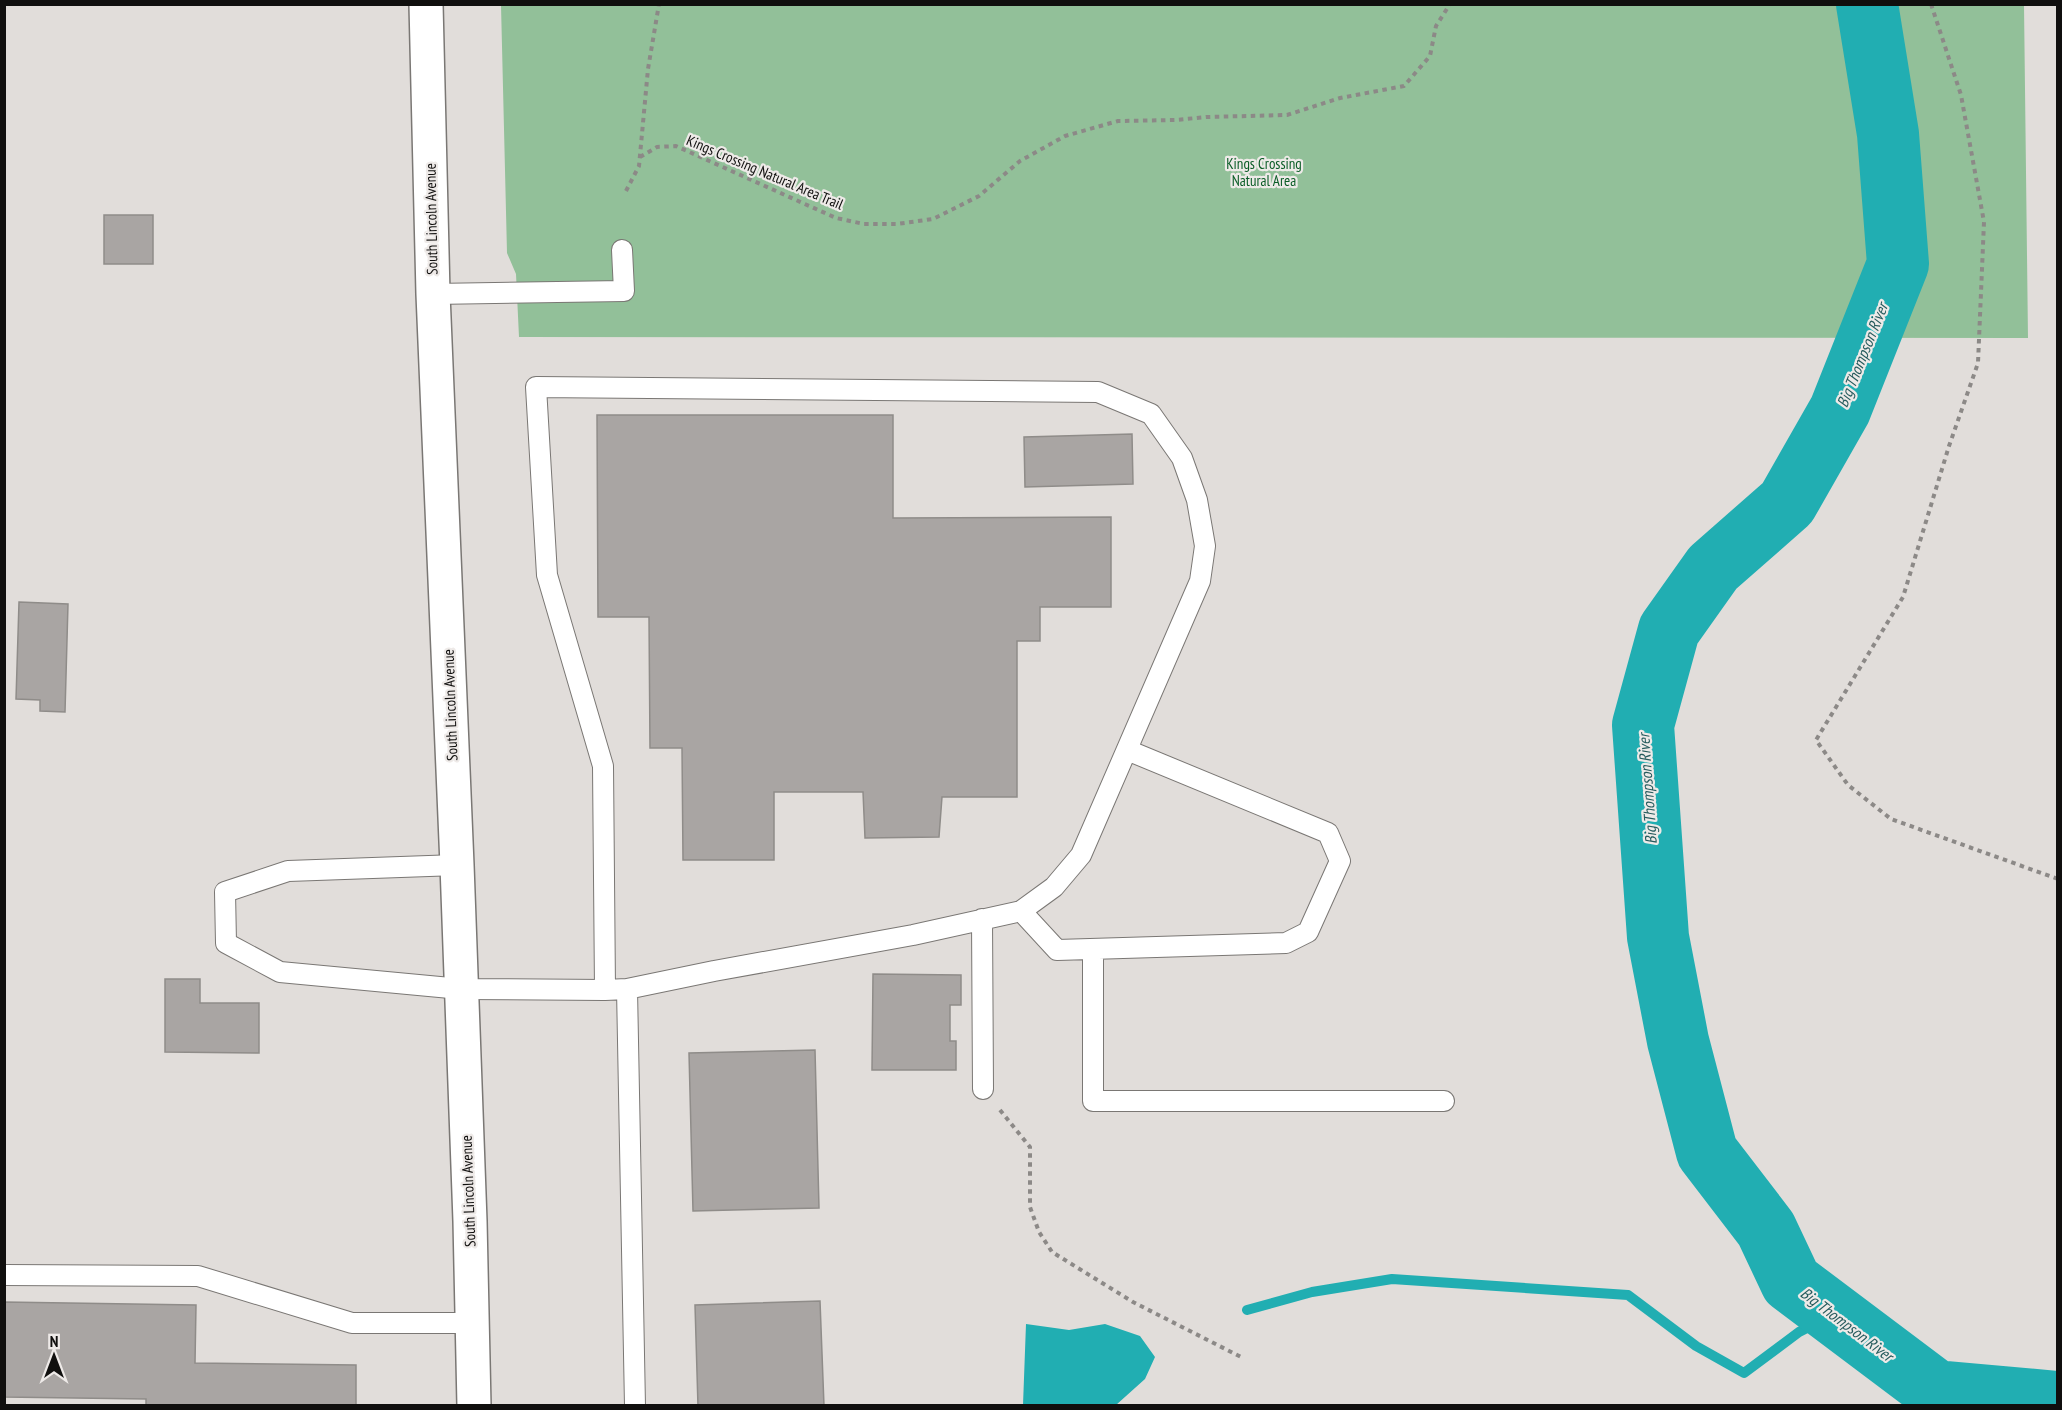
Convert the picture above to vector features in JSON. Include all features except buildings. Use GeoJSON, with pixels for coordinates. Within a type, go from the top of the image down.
{"type":"FeatureCollection","features":[{"type":"Feature","properties":{"kind":"highway","name":"South Lincoln Avenue"},"geometry":{"type":"LineString","coordinates":[[426,4],[433,294],[457,865],[474,1406]]}},
{"type":"Feature","properties":{"kind":"lane"},"geometry":{"type":"LineString","coordinates":[[433,294],[624,291],[622,250]]}},
{"type":"Feature","properties":{"kind":"lane"},"geometry":{"type":"LineString","coordinates":[[457,865],[288,871],[225,892],[226,943],[280,972],[461,989],[605,990],[627,989],[714,970],[913,935],[1021,910],[1054,887],[1081,855],[1200,580],[1205,546],[1197,500],[1182,458],[1151,414],[1098,392],[537,387],[547,575],[603,766],[605,990]]}},
{"type":"Feature","properties":{"kind":"lane"},"geometry":{"type":"LineString","coordinates":[[1021,910],[1057,950],[1286,943],[1308,932],[1340,861],[1328,833],[1126,750]]}},
{"type":"Feature","properties":{"kind":"lane"},"geometry":{"type":"LineString","coordinates":[[982,919],[983,1089]]}},
{"type":"Feature","properties":{"kind":"lane"},"geometry":{"type":"LineString","coordinates":[[1093,949],[1093,1101],[1444,1101]]}},
{"type":"Feature","properties":{"kind":"lane"},"geometry":{"type":"LineString","coordinates":[[627,989],[635,1406]]}},
{"type":"Feature","properties":{"kind":"lane"},"geometry":{"type":"LineString","coordinates":[[4,1275],[198,1276],[352,1323],[472,1323]]}},
{"type":"Feature","properties":{"kind":"path"},"geometry":{"type":"LineString","coordinates":[[626,191],[639,166],[648,69],[659,4]]}},
{"type":"Feature","properties":{"kind":"path","name":"Kings Crossing Natural Area Trail"},"geometry":{"type":"LineString","coordinates":[[640,157],[657,147],[676,146],[703,156],[837,218],[864,224],[897,224],[933,219],[979,196],[1020,161],[1065,136],[1107,124],[1118,121],[1287,115],[1340,98],[1404,86],[1430,56],[1437,26],[1450,4]]}},
{"type":"Feature","properties":{"kind":"path"},"geometry":{"type":"LineString","coordinates":[[1931,4],[1961,95],[1984,222],[1978,363],[1949,446],[1903,597],[1816,740],[1848,785],[1891,819],[2058,879]]}},
{"type":"Feature","properties":{"kind":"path"},"geometry":{"type":"LineString","coordinates":[[983,1089],[1030,1147],[1030,1207],[1039,1232],[1052,1252],[1133,1302],[1241,1357]]}},
{"type":"Feature","properties":{"kind":"green space","name":"Kings Crossing Natural Area"},"geometry":{"type":"Polygon","coordinates":[[[501,5],[2024,5],[2028,338],[519,337],[516,274],[507,253],[501,5]]]}},
{"type":"Feature","properties":{"kind":"water"},"geometry":{"type":"Polygon","coordinates":[[[1026,1324],[1069,1330],[1105,1324],[1140,1336],[1155,1357],[1145,1379],[1116,1405],[1023,1405],[1026,1324]]]}},
{"type":"Feature","properties":{"kind":"waterway","name":"Big Thompson River"},"geometry":{"type":"LineString","coordinates":[[1867,4],[1888,134],[1898,264],[1840,410],[1787,503],[1713,568],[1669,630],[1643,725],[1658,937],[1678,1041],[1707,1152],[1766,1229],[1791,1282],[1936,1391],[2058,1402]]}},
{"type":"Feature","properties":{"kind":"waterway"},"geometry":{"type":"LineString","coordinates":[[1247,1310],[1312,1292],[1392,1279],[1628,1295],[1696,1346],[1744,1373],[1799,1332],[1834,1314]]}}]}
